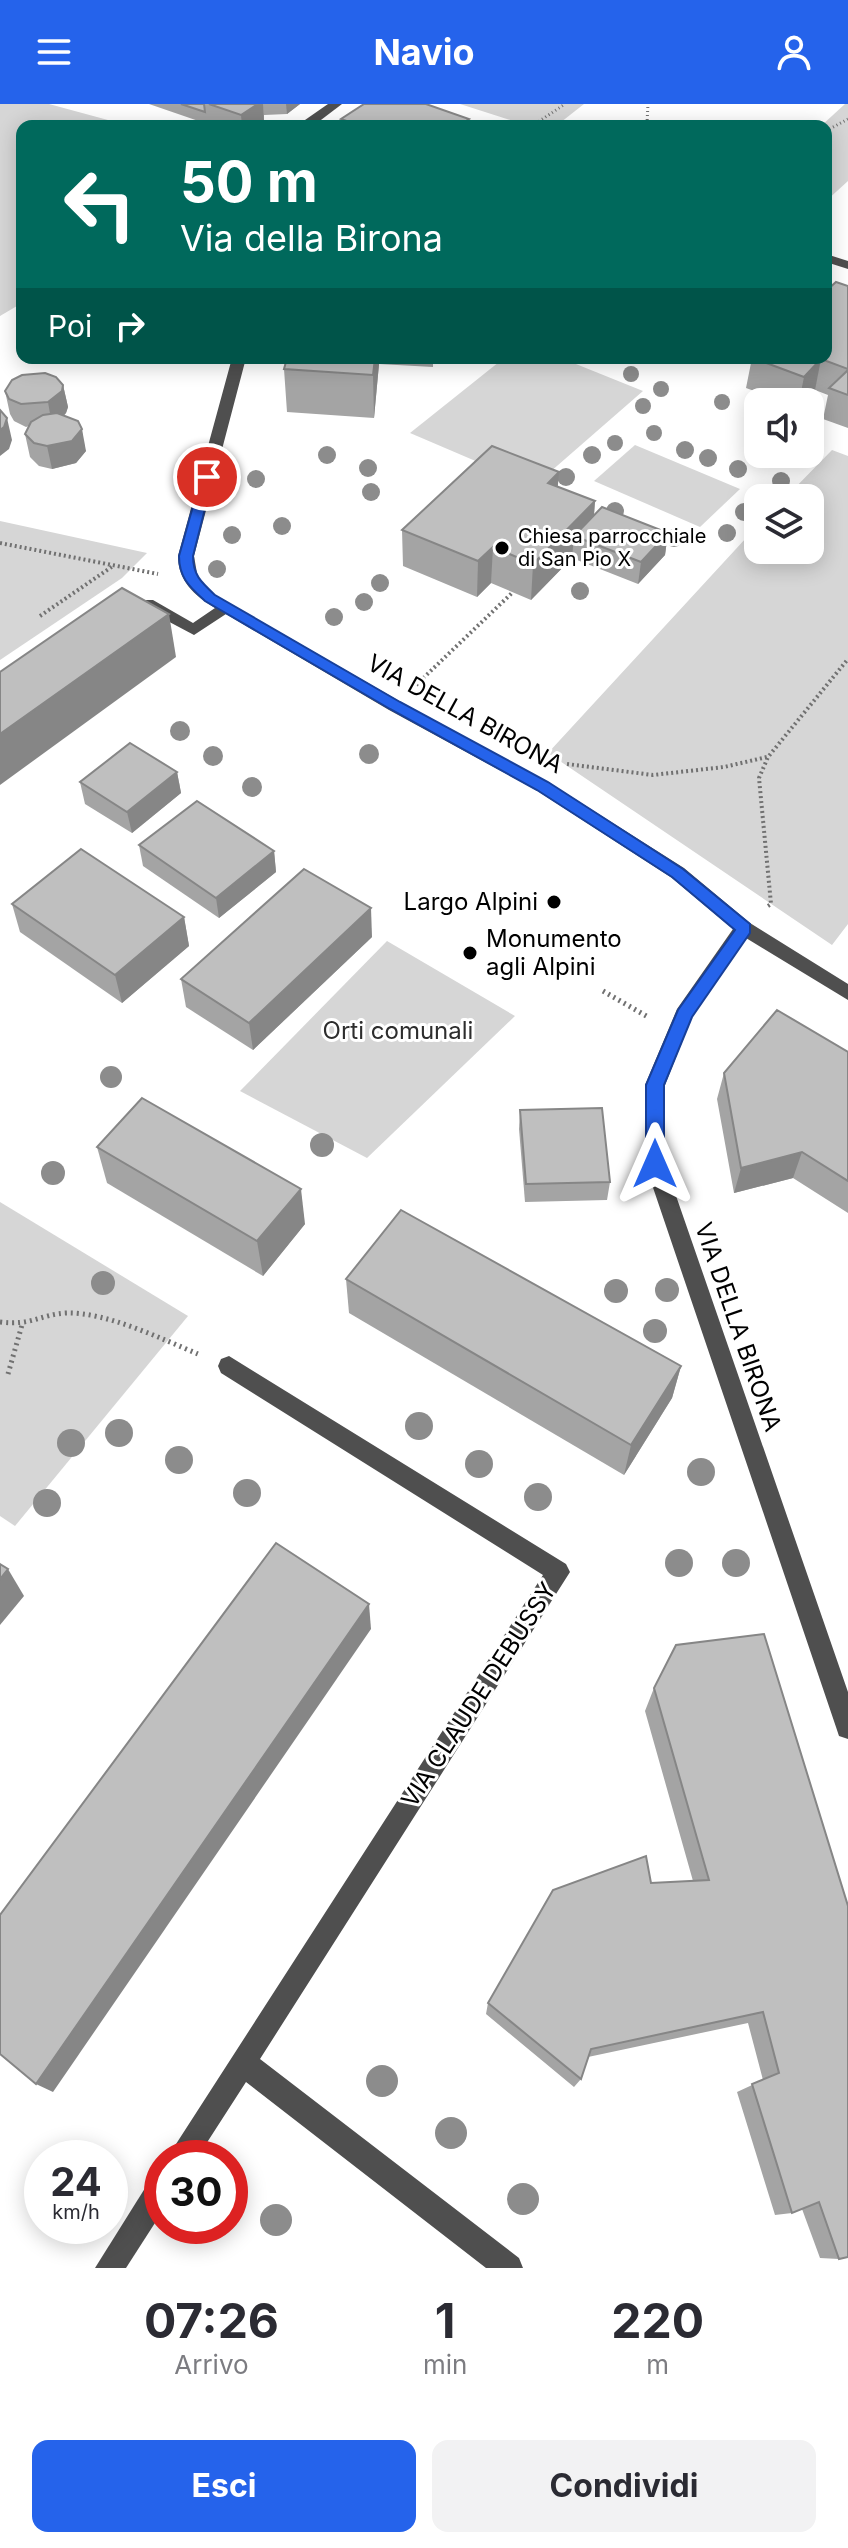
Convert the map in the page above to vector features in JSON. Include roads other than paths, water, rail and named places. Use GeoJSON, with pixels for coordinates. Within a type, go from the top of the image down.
{"type":"FeatureCollection","features":[{"type":"Feature","properties":{"kind":"street"},"geometry":{"type":"LineString","coordinates":[[315,120],[336,104]]}},
{"type":"Feature","properties":{"kind":"street","name":"VIA DELLA BIRONA"},"geometry":{"type":"LineString","coordinates":[[237,364],[186,556],[186,569],[191,581],[226,607],[395,706],[542,786],[678,873],[744,928],[684,1014],[655,1085],[655,1164],[848,1727]]}},
{"type":"Feature","properties":{"kind":"street"},"geometry":{"type":"LineString","coordinates":[[127,608],[139,599],[194,630],[226,607]]}},
{"type":"Feature","properties":{"kind":"street"},"geometry":{"type":"LineString","coordinates":[[744,928],[848,993]]}},
{"type":"Feature","properties":{"kind":"street","name":"VIA CLAUDE DEBUSSY"},"geometry":{"type":"LineString","coordinates":[[193,2140],[558,1572],[229,1366]]}},
{"type":"Feature","properties":{"kind":"street"},"geometry":{"type":"LineString","coordinates":[[243,2063],[509,2268]]}},
{"type":"Feature","properties":{"kind":"street"},"geometry":{"type":"LineString","coordinates":[[109,2268],[144,2215]]}},
{"type":"Feature","properties":{"kind":"place","name":"Chiesa parrocchiale di San Pio X"},"geometry":{"type":"Point","coordinates":[502,548]}},
{"type":"Feature","properties":{"kind":"place","name":"Largo Alpini"},"geometry":{"type":"Point","coordinates":[554,902]}},
{"type":"Feature","properties":{"kind":"place","name":"Monumento agli Alpini"},"geometry":{"type":"Point","coordinates":[470,953]}},
{"type":"Feature","properties":{"kind":"park label","name":"Orti comunali"},"geometry":{"type":"Point","coordinates":[398,1031]}}]}
